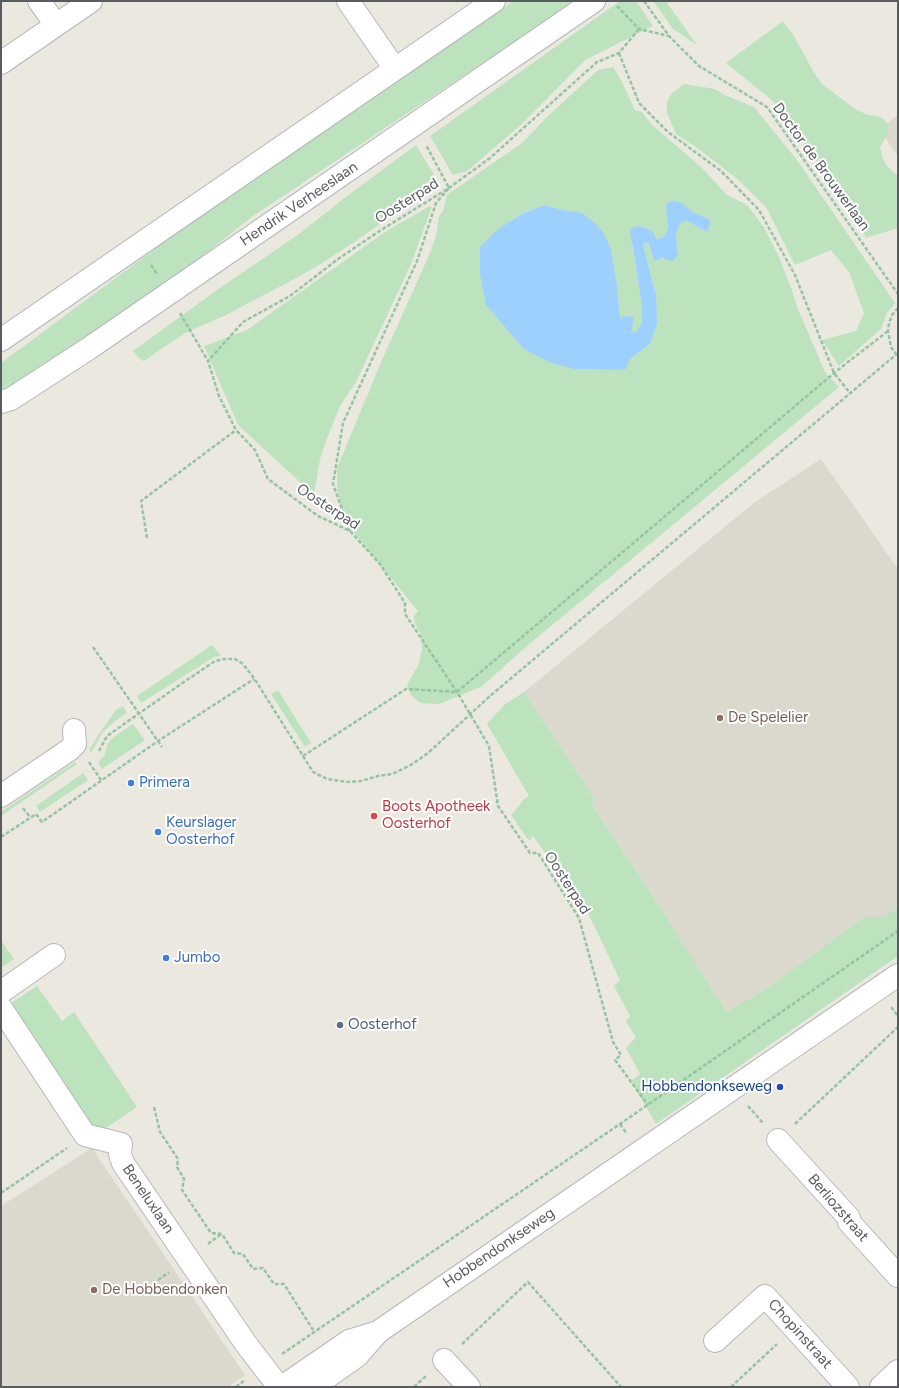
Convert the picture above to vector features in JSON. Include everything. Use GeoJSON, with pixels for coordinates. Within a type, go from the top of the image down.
{"type":"FeatureCollection","features":[{"type":"Feature","properties":{"kind":"street"},"geometry":{"type":"LineString","coordinates":[[39,1],[56,25]]}},
{"type":"Feature","properties":{"kind":"street"},"geometry":{"type":"LineString","coordinates":[[1,63],[91,1]]}},
{"type":"Feature","properties":{"kind":"street"},"geometry":{"type":"LineString","coordinates":[[348,1],[395,69]]}},
{"type":"Feature","properties":{"kind":"street"},"geometry":{"type":"LineString","coordinates":[[1,340],[494,1]]}},
{"type":"Feature","properties":{"kind":"street","name":"Hendrik Verheeslaan"},"geometry":{"type":"LineString","coordinates":[[1,402],[10,398],[88,349],[594,1]]}},
{"type":"Feature","properties":{"kind":"street"},"geometry":{"type":"LineString","coordinates":[[1,796],[69,750],[75,744],[74,730]]}},
{"type":"Feature","properties":{"kind":"street"},"geometry":{"type":"LineString","coordinates":[[54,955],[1,1005],[85,1135]]}},
{"type":"Feature","properties":{"kind":"street","name":"Hobbendonkseweg"},"geometry":{"type":"LineString","coordinates":[[313,1387],[357,1356],[378,1332],[898,975]]}},
{"type":"Feature","properties":{"kind":"street","name":"Beneluxlaan"},"geometry":{"type":"LineString","coordinates":[[85,1135],[121,1144],[120,1154],[123,1163],[246,1344],[281,1387]]}},
{"type":"Feature","properties":{"kind":"street","name":"Berliozstraat"},"geometry":{"type":"LineString","coordinates":[[778,1140],[849,1218],[849,1222],[898,1276]]}},
{"type":"Feature","properties":{"kind":"street","name":"Chopinstraat"},"geometry":{"type":"LineString","coordinates":[[715,1341],[765,1296],[848,1387]]}},
{"type":"Feature","properties":{"kind":"street","name":"Hobbendonkseweg"},"geometry":{"type":"LineString","coordinates":[[281,1387],[349,1341],[378,1332]]}},
{"type":"Feature","properties":{"kind":"street"},"geometry":{"type":"LineString","coordinates":[[444,1360],[469,1387]]}},
{"type":"Feature","properties":{"kind":"street"},"geometry":{"type":"LineString","coordinates":[[881,1387],[898,1371]]}},
{"type":"Feature","properties":{"kind":"path"},"geometry":{"type":"LineString","coordinates":[[613,1],[638,30],[669,36]]}},
{"type":"Feature","properties":{"kind":"path","name":"Doctor de Brouwerlaan"},"geometry":{"type":"LineString","coordinates":[[644,1],[669,36],[698,66],[767,107],[898,294]]}},
{"type":"Feature","properties":{"kind":"path","name":"Oosterpad"},"geometry":{"type":"LineString","coordinates":[[638,30],[619,53],[597,62],[490,158],[449,188],[381,230],[338,259],[290,296],[243,322],[208,361],[219,396],[236,430],[255,450],[268,479],[318,516],[350,531],[380,564],[405,603],[405,614],[457,692],[490,746],[498,806],[530,853],[538,853],[579,918],[612,1042],[621,1055],[615,1060],[648,1105]]}},
{"type":"Feature","properties":{"kind":"path"},"geometry":{"type":"LineString","coordinates":[[619,53],[639,103],[668,132],[722,171],[759,210],[795,275],[834,373],[850,393]]}},
{"type":"Feature","properties":{"kind":"path"},"geometry":{"type":"LineString","coordinates":[[350,531],[333,484],[343,423],[417,262],[436,203],[449,188],[416,124]]}},
{"type":"Feature","properties":{"kind":"path"},"geometry":{"type":"LineString","coordinates":[[99,752],[107,736],[215,661],[235,659],[243,664],[254,678],[313,772],[327,779],[347,782],[392,774],[414,763],[428,753],[490,696],[897,354],[891,347],[888,339],[888,331],[892,315],[898,308]]}},
{"type":"Feature","properties":{"kind":"path"},"geometry":{"type":"LineString","coordinates":[[303,756],[406,689],[457,692],[834,373],[888,331]]}},
{"type":"Feature","properties":{"kind":"path"},"geometry":{"type":"LineString","coordinates":[[147,538],[141,501],[236,430]]}},
{"type":"Feature","properties":{"kind":"path"},"geometry":{"type":"LineString","coordinates":[[93,647],[162,747]]}},
{"type":"Feature","properties":{"kind":"path"},"geometry":{"type":"LineString","coordinates":[[1,836],[36,814],[42,822],[158,741],[254,678]]}},
{"type":"Feature","properties":{"kind":"path"},"geometry":{"type":"LineString","coordinates":[[84,766],[94,757]]}},
{"type":"Feature","properties":{"kind":"path"},"geometry":{"type":"LineString","coordinates":[[18,812],[29,804]]}},
{"type":"Feature","properties":{"kind":"path"},"geometry":{"type":"LineString","coordinates":[[25,811],[30,817]]}},
{"type":"Feature","properties":{"kind":"path"},"geometry":{"type":"LineString","coordinates":[[236,1387],[263,1366],[648,1105],[898,931]]}},
{"type":"Feature","properties":{"kind":"path"},"geometry":{"type":"LineString","coordinates":[[732,1089],[778,1140],[898,1027]]}},
{"type":"Feature","properties":{"kind":"path"},"geometry":{"type":"LineString","coordinates":[[154,1107],[160,1132],[178,1159],[177,1168],[184,1179],[182,1190],[211,1232],[222,1234],[234,1253],[243,1254],[253,1269],[263,1268],[274,1284],[284,1284],[314,1332],[330,1354]]}},
{"type":"Feature","properties":{"kind":"path"},"geometry":{"type":"LineString","coordinates":[[1,1193],[85,1135]]}},
{"type":"Feature","properties":{"kind":"path"},"geometry":{"type":"LineString","coordinates":[[414,1387],[528,1282],[621,1387]]}},
{"type":"Feature","properties":{"kind":"path"},"geometry":{"type":"LineString","coordinates":[[731,1387],[794,1328]]}},
{"type":"Feature","properties":{"kind":"shaded area"},"geometry":{"type":"Polygon","coordinates":[[[898,115],[898,156],[879,129],[898,115]]]}},
{"type":"Feature","properties":{"kind":"shaded area","name":"De Spelelier"},"geometry":{"type":"Polygon","coordinates":[[[821,459],[898,569],[898,907],[884,917],[864,917],[767,988],[727,1012],[649,890],[592,805],[595,799],[524,692],[755,502],[821,459]]]}},
{"type":"Feature","properties":{"kind":"shaded area","name":"De Hobbendonken"},"geometry":{"type":"Polygon","coordinates":[[[92,1148],[245,1375],[228,1387],[1,1387],[1,1206],[92,1148]]]}},
{"type":"Feature","properties":{"kind":"green space"},"geometry":{"type":"Polygon","coordinates":[[[514,1],[576,1],[253,216],[161,289],[1,394],[1,363],[183,228],[405,74],[514,1]]]}},
{"type":"Feature","properties":{"kind":"green space"},"geometry":{"type":"Polygon","coordinates":[[[620,1],[636,1],[653,26],[585,60],[526,120],[501,142],[467,171],[453,175],[430,136],[620,1]]]}},
{"type":"Feature","properties":{"kind":"green space"},"geometry":{"type":"Polygon","coordinates":[[[653,1],[670,1],[667,3],[697,45],[673,29],[653,1]]]}},
{"type":"Feature","properties":{"kind":"green space"},"geometry":{"type":"Polygon","coordinates":[[[783,21],[794,36],[813,71],[822,84],[855,109],[868,115],[878,116],[884,119],[888,126],[888,133],[880,147],[882,156],[887,166],[898,176],[898,228],[866,238],[852,212],[773,101],[726,63],[783,21]]]}},
{"type":"Feature","properties":{"kind":"green space"},"geometry":{"type":"Polygon","coordinates":[[[613,67],[621,80],[635,110],[642,112],[651,124],[700,166],[727,195],[747,205],[764,227],[779,257],[798,309],[825,372],[839,387],[527,646],[481,687],[439,704],[420,703],[411,695],[407,685],[418,666],[422,649],[421,634],[415,624],[414,616],[418,611],[351,529],[341,507],[337,487],[337,468],[382,360],[430,253],[436,236],[439,216],[443,211],[447,195],[522,143],[549,115],[598,70],[613,67]],[[680,202],[666,206],[668,229],[666,235],[656,239],[631,240],[642,309],[642,322],[637,331],[631,334],[629,316],[620,318],[617,285],[611,249],[563,210],[544,205],[524,213],[504,225],[574,369],[619,370],[629,360],[650,344],[656,295],[643,244],[648,242],[654,261],[678,254],[676,233],[682,222],[687,221],[707,232],[711,220],[693,212],[680,202]]]}},
{"type":"Feature","properties":{"kind":"green space"},"geometry":{"type":"Polygon","coordinates":[[[684,84],[715,89],[725,95],[754,107],[797,160],[895,303],[887,313],[881,329],[839,366],[822,340],[856,331],[864,313],[849,272],[831,250],[795,265],[766,207],[736,178],[696,147],[676,134],[667,113],[667,102],[672,93],[684,84]]]}},
{"type":"Feature","properties":{"kind":"green space"},"geometry":{"type":"Polygon","coordinates":[[[416,145],[439,183],[353,243],[319,265],[285,284],[224,316],[187,332],[146,360],[143,361],[140,359],[133,351],[214,292],[299,234],[416,145]]]}},
{"type":"Feature","properties":{"kind":"green space"},"geometry":{"type":"Polygon","coordinates":[[[428,207],[432,207],[411,264],[356,382],[340,406],[326,441],[320,459],[314,495],[238,425],[204,346],[247,330],[385,232],[428,207]]]}},
{"type":"Feature","properties":{"kind":"green space"},"geometry":{"type":"Polygon","coordinates":[[[212,645],[221,656],[214,657],[141,703],[137,696],[212,645]]]}},
{"type":"Feature","properties":{"kind":"green space"},"geometry":{"type":"Polygon","coordinates":[[[278,690],[311,743],[305,747],[271,694],[278,690]]]}},
{"type":"Feature","properties":{"kind":"green space"},"geometry":{"type":"Polygon","coordinates":[[[524,692],[595,799],[592,805],[649,890],[727,1012],[767,988],[864,917],[884,917],[898,907],[898,956],[656,1124],[631,1081],[640,1074],[626,1048],[636,1037],[626,1022],[630,1016],[614,986],[620,980],[588,913],[533,836],[529,841],[511,815],[523,800],[529,796],[487,724],[504,705],[524,692]]]}},
{"type":"Feature","properties":{"kind":"green space"},"geometry":{"type":"Polygon","coordinates":[[[123,706],[127,713],[103,732],[91,753],[89,750],[101,731],[116,710],[123,706]]]}},
{"type":"Feature","properties":{"kind":"green space"},"geometry":{"type":"Polygon","coordinates":[[[133,724],[145,740],[102,769],[98,762],[104,756],[108,743],[115,736],[133,724]]]}},
{"type":"Feature","properties":{"kind":"green space"},"geometry":{"type":"Polygon","coordinates":[[[75,762],[77,764],[1,816],[1,812],[75,762]]]}},
{"type":"Feature","properties":{"kind":"green space"},"geometry":{"type":"Polygon","coordinates":[[[83,773],[88,780],[40,812],[36,806],[83,773]]]}},
{"type":"Feature","properties":{"kind":"green space"},"geometry":{"type":"Polygon","coordinates":[[[1,940],[14,959],[1,968],[1,940]]]}},
{"type":"Feature","properties":{"kind":"green space"},"geometry":{"type":"Polygon","coordinates":[[[37,986],[62,1021],[74,1012],[137,1107],[106,1128],[96,1127],[86,1121],[11,1003],[37,986]]]}},
{"type":"Feature","properties":{"kind":"water"},"geometry":{"type":"Polygon","coordinates":[[[671,201],[680,202],[693,212],[711,220],[707,232],[687,221],[680,224],[676,233],[678,255],[672,261],[663,258],[654,261],[648,242],[643,244],[656,295],[657,324],[650,344],[629,360],[626,369],[574,369],[551,363],[524,349],[486,305],[480,274],[480,247],[504,225],[524,213],[544,205],[582,213],[596,224],[604,234],[611,249],[617,285],[620,317],[629,316],[634,318],[631,333],[637,331],[642,322],[642,309],[630,232],[631,228],[638,226],[651,230],[656,239],[661,238],[665,235],[668,229],[666,206],[667,203],[671,201]]]}},
{"type":"Feature","properties":{"kind":"place","name":"De Spelelier"},"geometry":{"type":"Point","coordinates":[720,718]}},
{"type":"Feature","properties":{"kind":"place","name":"Primera"},"geometry":{"type":"Point","coordinates":[131,783]}},
{"type":"Feature","properties":{"kind":"place","name":"Boots Apotheek Oosterhof"},"geometry":{"type":"Point","coordinates":[374,816]}},
{"type":"Feature","properties":{"kind":"place","name":"Keurslager Oosterhof"},"geometry":{"type":"Point","coordinates":[158,832]}},
{"type":"Feature","properties":{"kind":"place","name":"Jumbo"},"geometry":{"type":"Point","coordinates":[166,958]}},
{"type":"Feature","properties":{"kind":"place","name":"Oosterhof"},"geometry":{"type":"Point","coordinates":[340,1025]}},
{"type":"Feature","properties":{"kind":"place","name":"Hobbendonkseweg"},"geometry":{"type":"Point","coordinates":[780,1087]}},
{"type":"Feature","properties":{"kind":"place","name":"De Hobbendonken"},"geometry":{"type":"Point","coordinates":[94,1290]}}]}
